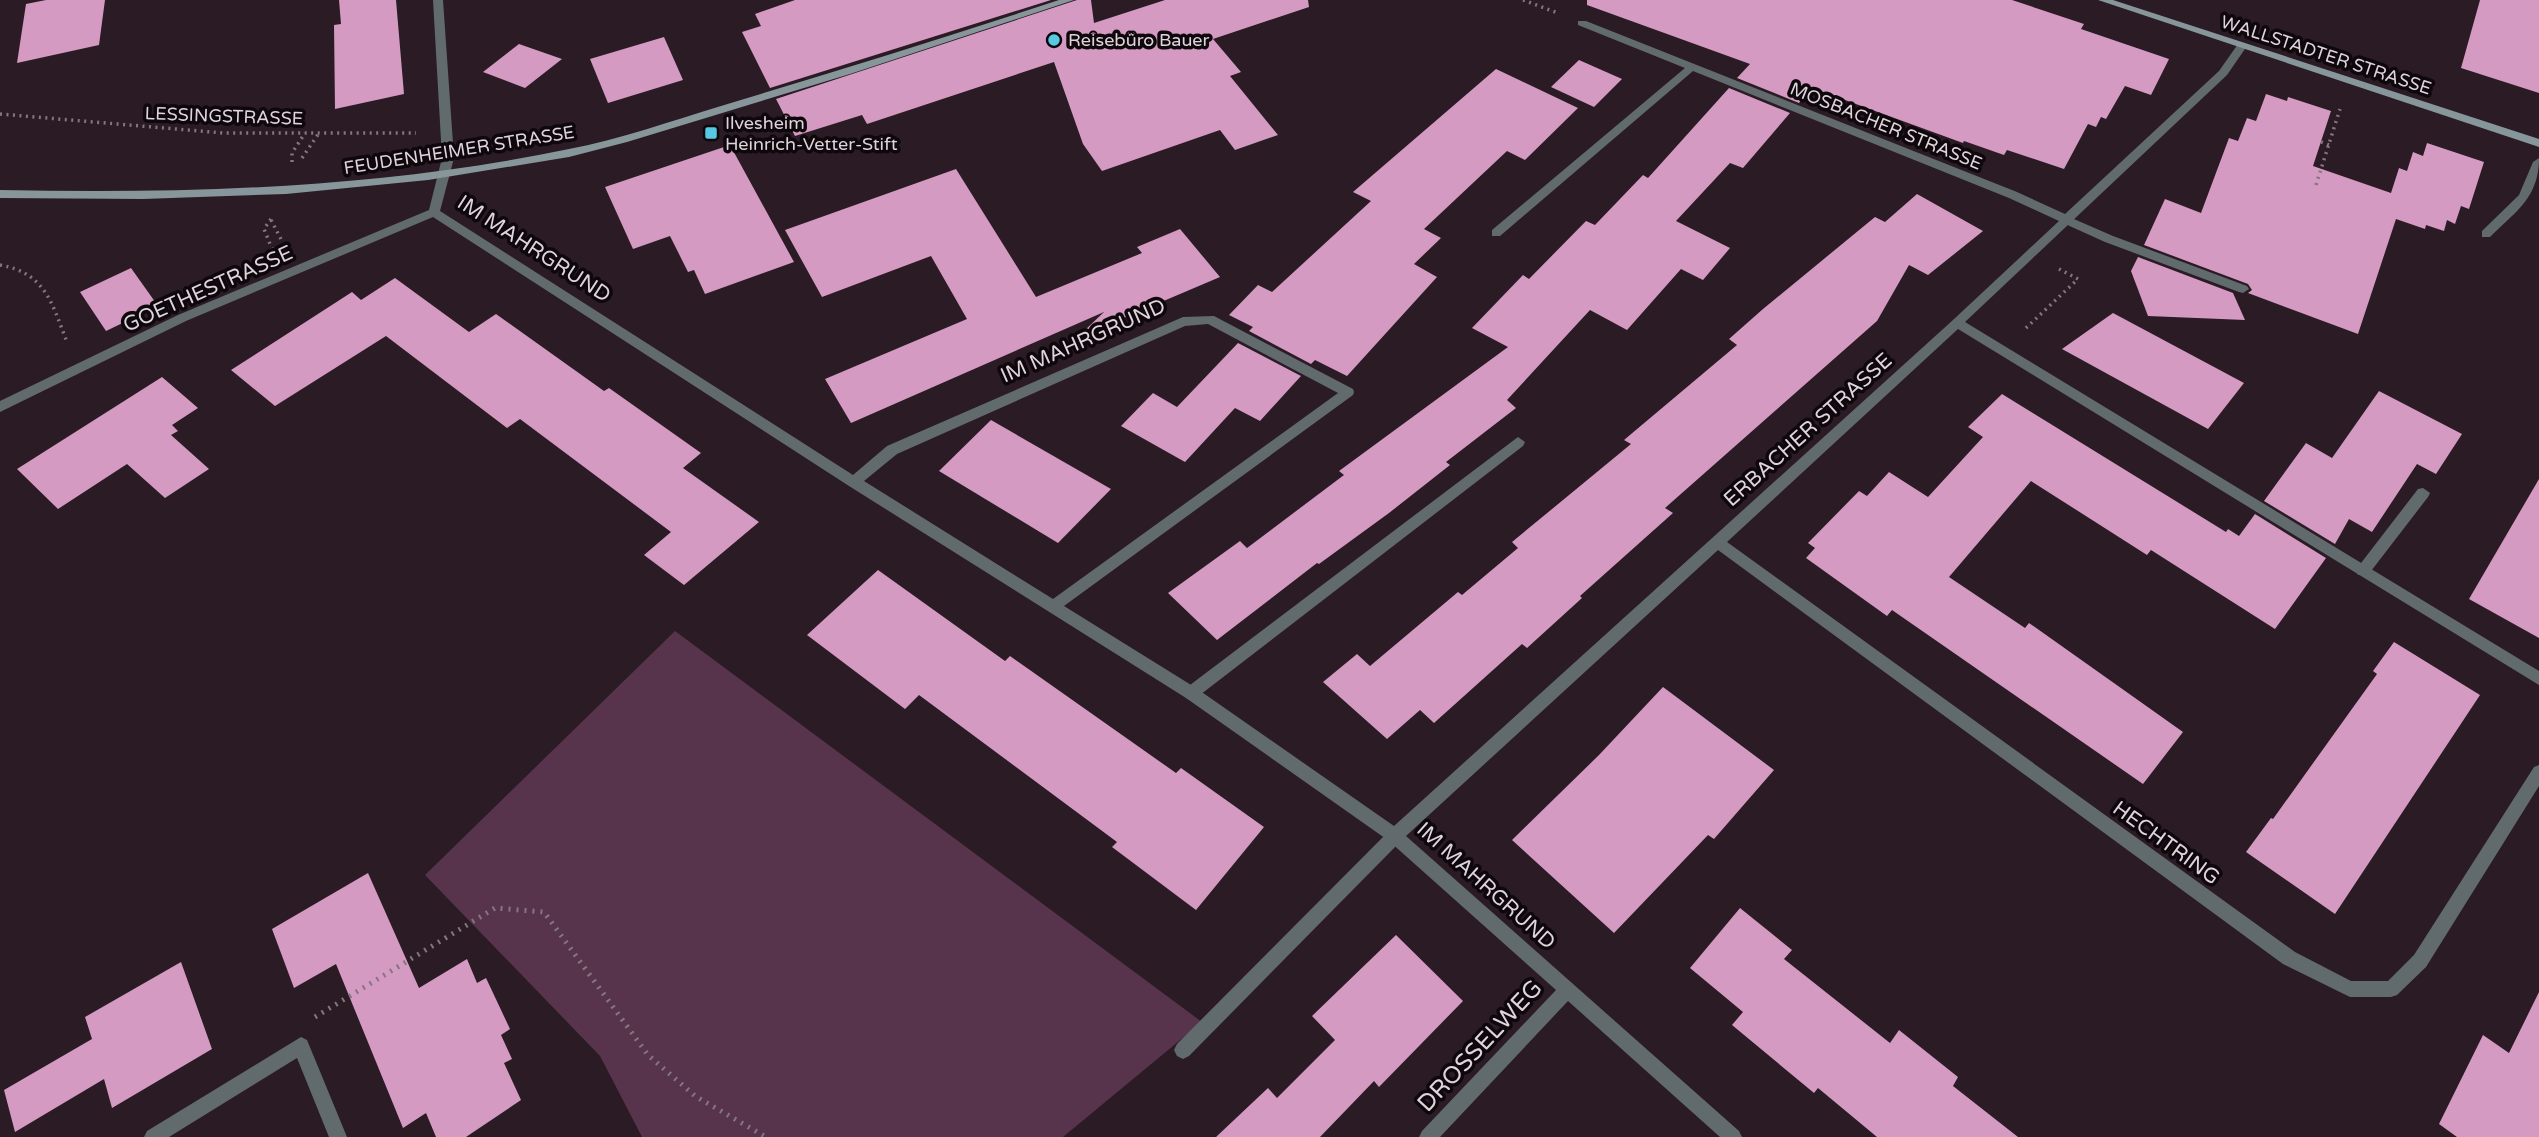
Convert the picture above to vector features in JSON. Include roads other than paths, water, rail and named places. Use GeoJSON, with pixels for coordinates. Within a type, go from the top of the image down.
{"type":"FeatureCollection","features":[{"type":"Feature","properties":{"kind":"main road","name":"FEUDENHEIMER STRASSE"},"geometry":{"type":"LineString","coordinates":[[0,194],[119,198],[326,188],[443,174],[571,152],[844,74],[1069,0]]}},
{"type":"Feature","properties":{"kind":"main road","name":"WALLSTADTER STRASSE"},"geometry":{"type":"LineString","coordinates":[[2108,1],[2539,143]]}},
{"type":"Feature","properties":{"kind":"street","name":"IM MAHRGRUND"},"geometry":{"type":"LineString","coordinates":[[438,0],[448,158],[434,212],[854,482],[1191,693],[1395,836],[1733,1137]]}},
{"type":"Feature","properties":{"kind":"street","name":"MOSBACHER STRASSE"},"geometry":{"type":"LineString","coordinates":[[1582,23],[2013,195],[2109,239],[2243,289]]}},
{"type":"Feature","properties":{"kind":"street","name":"ERBACHER STRASSE"},"geometry":{"type":"LineString","coordinates":[[1183,1050],[1395,836],[1957,323],[2223,73],[2242,46]]}},
{"type":"Feature","properties":{"kind":"street"},"geometry":{"type":"LineString","coordinates":[[1496,233],[1692,67]]}},
{"type":"Feature","properties":{"kind":"street"},"geometry":{"type":"LineString","coordinates":[[2486,234],[2524,197],[2539,162]]}},
{"type":"Feature","properties":{"kind":"street","name":"GOETHESTRASSE"},"geometry":{"type":"LineString","coordinates":[[1,405],[182,318],[434,212]]}},
{"type":"Feature","properties":{"kind":"street","name":"IM MAHRGRUND"},"geometry":{"type":"LineString","coordinates":[[854,482],[892,450],[1183,322],[1209,319],[1348,392],[1054,606]]}},
{"type":"Feature","properties":{"kind":"street"},"geometry":{"type":"LineString","coordinates":[[1957,323],[2539,680]]}},
{"type":"Feature","properties":{"kind":"street"},"geometry":{"type":"LineString","coordinates":[[1191,693],[1518,442]]}},
{"type":"Feature","properties":{"kind":"street"},"geometry":{"type":"LineString","coordinates":[[2363,571],[2423,493]]}},
{"type":"Feature","properties":{"kind":"street","name":"HECHTRING"},"geometry":{"type":"LineString","coordinates":[[1717,542],[2289,958],[2350,989],[2391,989],[2420,961],[2539,772]]}},
{"type":"Feature","properties":{"kind":"street","name":"DROSSELWEG"},"geometry":{"type":"LineString","coordinates":[[1428,1137],[1568,989]]}},
{"type":"Feature","properties":{"kind":"street"},"geometry":{"type":"LineString","coordinates":[[153,1137],[301,1046],[338,1137]]}},
{"type":"Feature","properties":{"kind":"place","name":"Reisebüro Bauer"},"geometry":{"type":"Point","coordinates":[1054,40]}},
{"type":"Feature","properties":{"kind":"place","name":"Ilvesheim Heinrich-Vetter-Stift"},"geometry":{"type":"Point","coordinates":[711,133]}}]}
